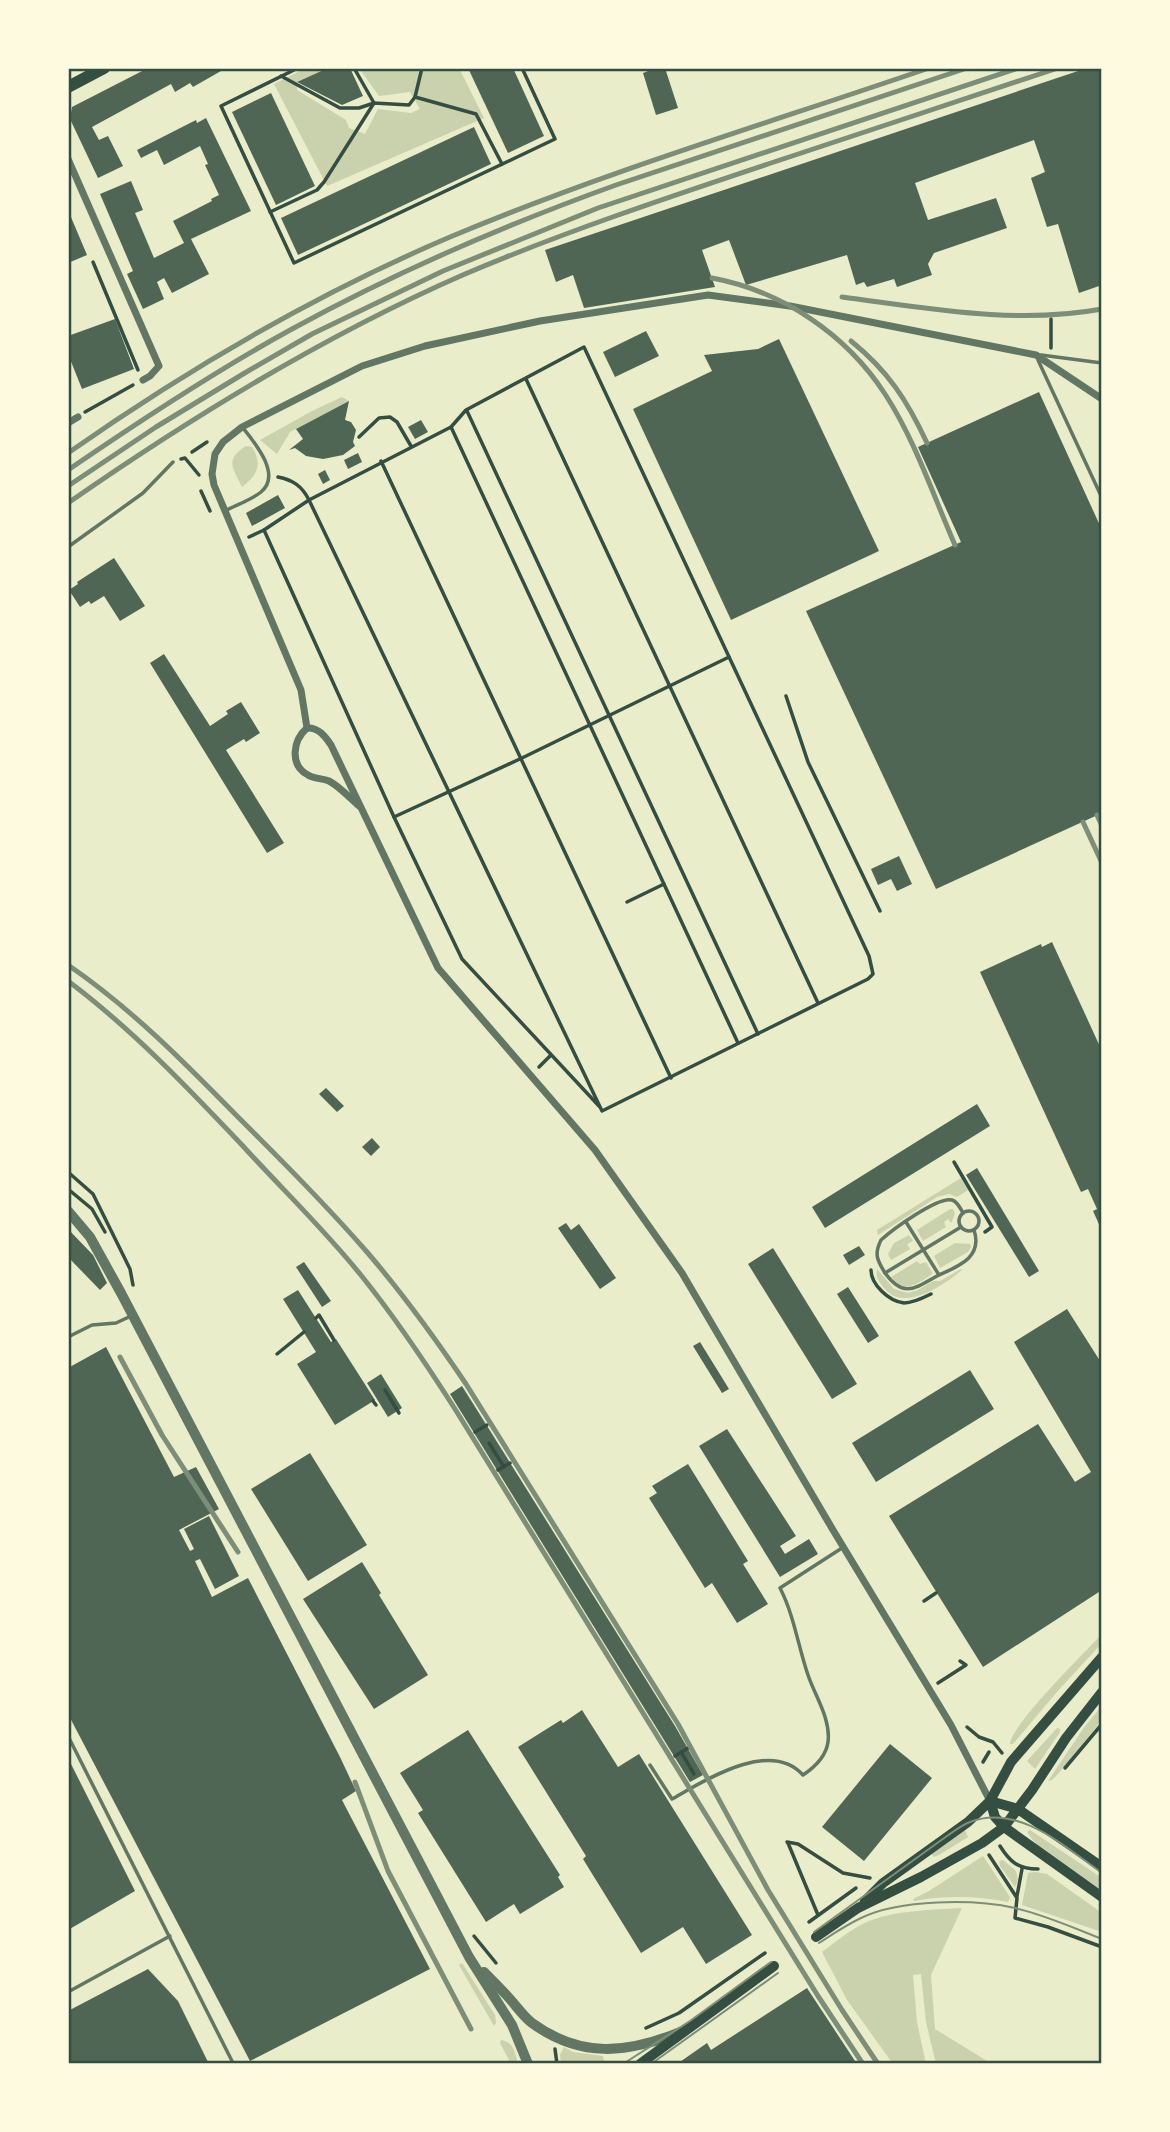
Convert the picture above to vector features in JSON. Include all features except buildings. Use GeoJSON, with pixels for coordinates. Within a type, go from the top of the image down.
{"type":"FeatureCollection","features":[{"type":"Feature","properties":{"kind":"main road"},"geometry":{"type":"LineString","coordinates":[[68,87],[104,68]]}},
{"type":"Feature","properties":{"kind":"main road"},"geometry":{"type":"LineString","coordinates":[[858,1908],[883,1883],[968,1822],[990,1801],[1011,1762],[1102,1657]]}},
{"type":"Feature","properties":{"kind":"main road"},"geometry":{"type":"LineString","coordinates":[[816,1937],[858,1908],[921,1877],[982,1843],[1004,1827],[1066,1738],[1102,1692]]}},
{"type":"Feature","properties":{"kind":"main road"},"geometry":{"type":"LineString","coordinates":[[990,1801],[1018,1809],[1102,1867]]}},
{"type":"Feature","properties":{"kind":"main road"},"geometry":{"type":"LineString","coordinates":[[990,1801],[995,1817],[1004,1827],[1102,1897]]}},
{"type":"Feature","properties":{"kind":"main road"},"geometry":{"type":"LineString","coordinates":[[639,2064],[774,1966]]}},
{"type":"Feature","properties":{"kind":"street"},"geometry":{"type":"LineString","coordinates":[[68,159],[159,366],[143,380]]}},
{"type":"Feature","properties":{"kind":"street"},"geometry":{"type":"LineString","coordinates":[[307,728],[301,690],[214,485],[212,465],[223,442],[242,427],[362,366],[425,346],[540,321],[708,295],[797,307],[1036,355],[1102,399]]}},
{"type":"Feature","properties":{"kind":"street"},"geometry":{"type":"LineString","coordinates":[[68,423],[78,417]]}},
{"type":"Feature","properties":{"kind":"street"},"geometry":{"type":"LineString","coordinates":[[359,806],[329,781],[301,771],[295,746],[300,734],[307,728],[313,728],[325,735],[337,755],[438,968],[595,1150],[688,1282],[951,1725],[990,1801]]}},
{"type":"Feature","properties":{"kind":"street"},"geometry":{"type":"LineString","coordinates":[[68,1211],[90,1237],[133,1315],[469,1957],[512,2025],[528,2064]]}},
{"type":"Feature","properties":{"kind":"street"},"geometry":{"type":"LineString","coordinates":[[469,1957],[530,2021],[556,2038],[579,2046],[618,2050],[656,2041],[693,2026]]}},
{"type":"Feature","properties":{"kind":"lane"},"geometry":{"type":"LineString","coordinates":[[1036,355],[1102,363]]}},
{"type":"Feature","properties":{"kind":"lane"},"geometry":{"type":"LineString","coordinates":[[1036,355],[1102,498]]}},
{"type":"Feature","properties":{"kind":"lane"},"geometry":{"type":"LineString","coordinates":[[225,511],[261,492],[269,476],[263,457],[242,427]]}},
{"type":"Feature","properties":{"kind":"lane"},"geometry":{"type":"LineString","coordinates":[[68,547],[143,493],[173,462]]}},
{"type":"Feature","properties":{"kind":"lane"},"geometry":{"type":"LineString","coordinates":[[963,1213],[955,1201],[944,1200],[881,1240],[877,1248],[877,1259],[885,1273],[893,1284],[904,1290],[912,1289],[975,1252],[977,1244],[974,1230]]}},
{"type":"Feature","properties":{"kind":"lane"},"geometry":{"type":"LineString","coordinates":[[963,1213],[972,1211],[979,1217]]}},
{"type":"Feature","properties":{"kind":"lane"},"geometry":{"type":"LineString","coordinates":[[963,1213],[959,1221],[961,1227],[968,1231],[978,1226],[979,1217]]}},
{"type":"Feature","properties":{"kind":"lane"},"geometry":{"type":"LineString","coordinates":[[979,1217],[985,1214]]}},
{"type":"Feature","properties":{"kind":"lane"},"geometry":{"type":"LineString","coordinates":[[906,1222],[939,1275]]}},
{"type":"Feature","properties":{"kind":"lane"},"geometry":{"type":"LineString","coordinates":[[885,1273],[961,1227]]}},
{"type":"Feature","properties":{"kind":"lane"},"geometry":{"type":"LineString","coordinates":[[68,1337],[92,1325],[116,1323],[133,1315]]}},
{"type":"Feature","properties":{"kind":"lane"},"geometry":{"type":"LineString","coordinates":[[650,1765],[672,1799],[714,1776],[747,1764],[764,1760],[783,1763],[797,1768],[803,1775],[816,1765],[825,1751],[828,1732],[825,1717],[809,1679],[788,1604],[780,1588],[844,1548]]}},
{"type":"Feature","properties":{"kind":"lane"},"geometry":{"type":"LineString","coordinates":[[68,1736],[233,2063]]}},
{"type":"Feature","properties":{"kind":"lane"},"geometry":{"type":"LineString","coordinates":[[68,1992],[170,1936]]}},
{"type":"Feature","properties":{"kind":"path"},"geometry":{"type":"LineString","coordinates":[[298,68],[221,106],[293,263],[555,139],[522,68]]}},
{"type":"Feature","properties":{"kind":"path"},"geometry":{"type":"LineString","coordinates":[[354,68],[374,103]]}},
{"type":"Feature","properties":{"kind":"path"},"geometry":{"type":"LineString","coordinates":[[281,76],[340,108],[359,108],[374,103],[409,105],[415,97],[422,68]]}},
{"type":"Feature","properties":{"kind":"path"},"geometry":{"type":"LineString","coordinates":[[415,97],[476,114],[502,164]]}},
{"type":"Feature","properties":{"kind":"path"},"geometry":{"type":"LineString","coordinates":[[270,212],[317,190],[374,103]]}},
{"type":"Feature","properties":{"kind":"path"},"geometry":{"type":"LineString","coordinates":[[78,417],[143,380],[93,262]]}},
{"type":"Feature","properties":{"kind":"path"},"geometry":{"type":"LineString","coordinates":[[1051,319],[1051,357]]}},
{"type":"Feature","properties":{"kind":"path"},"geometry":{"type":"LineString","coordinates":[[239,542],[264,530],[309,500],[451,427],[466,410],[584,347],[869,956],[873,974],[868,979],[603,1111],[462,959],[394,817],[264,530]]}},
{"type":"Feature","properties":{"kind":"path"},"geometry":{"type":"LineString","coordinates":[[526,380],[818,1003]]}},
{"type":"Feature","properties":{"kind":"path"},"geometry":{"type":"LineString","coordinates":[[466,410],[758,1034]]}},
{"type":"Feature","properties":{"kind":"path"},"geometry":{"type":"LineString","coordinates":[[359,437],[379,418],[390,417],[397,422],[411,446]]}},
{"type":"Feature","properties":{"kind":"path"},"geometry":{"type":"LineString","coordinates":[[451,427],[738,1043]]}},
{"type":"Feature","properties":{"kind":"path"},"geometry":{"type":"LineString","coordinates":[[192,452],[215,437]]}},
{"type":"Feature","properties":{"kind":"path"},"geometry":{"type":"LineString","coordinates":[[173,462],[185,458],[200,476]]}},
{"type":"Feature","properties":{"kind":"path"},"geometry":{"type":"LineString","coordinates":[[381,461],[671,1078]]}},
{"type":"Feature","properties":{"kind":"path"},"geometry":{"type":"LineString","coordinates":[[269,476],[292,480],[309,500],[602,1109]]}},
{"type":"Feature","properties":{"kind":"path"},"geometry":{"type":"LineString","coordinates":[[394,817],[729,657]]}},
{"type":"Feature","properties":{"kind":"path"},"geometry":{"type":"LineString","coordinates":[[786,696],[808,762],[880,911]]}},
{"type":"Feature","properties":{"kind":"path"},"geometry":{"type":"LineString","coordinates":[[626,902],[664,884]]}},
{"type":"Feature","properties":{"kind":"path"},"geometry":{"type":"LineString","coordinates":[[954,1162],[992,1227],[983,1233]]}},
{"type":"Feature","properties":{"kind":"path"},"geometry":{"type":"LineString","coordinates":[[68,1171],[93,1194],[130,1269],[133,1287]]}},
{"type":"Feature","properties":{"kind":"path"},"geometry":{"type":"LineString","coordinates":[[961,1198],[972,1192]]}},
{"type":"Feature","properties":{"kind":"path"},"geometry":{"type":"LineString","coordinates":[[316,1318],[319,1315],[334,1340]]}},
{"type":"Feature","properties":{"kind":"path"},"geometry":{"type":"LineString","coordinates":[[277,1354],[304,1332]]}},
{"type":"Feature","properties":{"kind":"path"},"geometry":{"type":"LineString","coordinates":[[385,1391],[399,1413]]}},
{"type":"Feature","properties":{"kind":"path"},"geometry":{"type":"LineString","coordinates":[[476,1422],[480,1429]]}},
{"type":"Feature","properties":{"kind":"path"},"geometry":{"type":"LineString","coordinates":[[475,1433],[486,1425]]}},
{"type":"Feature","properties":{"kind":"path"},"geometry":{"type":"LineString","coordinates":[[489,1443],[504,1466]]}},
{"type":"Feature","properties":{"kind":"path"},"geometry":{"type":"LineString","coordinates":[[498,1470],[510,1463]]}},
{"type":"Feature","properties":{"kind":"path"},"geometry":{"type":"LineString","coordinates":[[924,1601],[936,1593]]}},
{"type":"Feature","properties":{"kind":"path"},"geometry":{"type":"LineString","coordinates":[[938,1683],[966,1665],[960,1661]]}},
{"type":"Feature","properties":{"kind":"path"},"geometry":{"type":"LineString","coordinates":[[1059,1775],[1102,1724]]}},
{"type":"Feature","properties":{"kind":"path"},"geometry":{"type":"LineString","coordinates":[[993,1742],[1001,1752]]}},
{"type":"Feature","properties":{"kind":"path"},"geometry":{"type":"LineString","coordinates":[[674,1756],[688,1748]]}},
{"type":"Feature","properties":{"kind":"path"},"geometry":{"type":"LineString","coordinates":[[681,1752],[697,1779]]}},
{"type":"Feature","properties":{"kind":"path"},"geometry":{"type":"LineString","coordinates":[[818,1915],[787,1842],[798,1844],[844,1873],[870,1878]]}},
{"type":"Feature","properties":{"kind":"path"},"geometry":{"type":"LineString","coordinates":[[989,1854],[1017,1898]]}},
{"type":"Feature","properties":{"kind":"path"},"geometry":{"type":"LineString","coordinates":[[1022,1868],[1015,1918],[1102,1947]]}},
{"type":"Feature","properties":{"kind":"path"},"geometry":{"type":"LineString","coordinates":[[646,2028],[679,2013],[765,1952]]}},
{"type":"Feature","properties":{"kind":"green space"},"geometry":{"type":"Polygon","coordinates":[[[306,68],[328,68],[297,82],[297,90],[346,120],[349,128],[365,134],[378,109],[411,113],[420,109],[410,92],[379,96],[359,68],[459,68],[484,118],[327,186],[274,84],[306,68]]]}},
{"type":"Feature","properties":{"kind":"green space"},"geometry":{"type":"Polygon","coordinates":[[[342,397],[349,401],[290,432],[277,454],[260,440],[312,411],[342,397]]]}},
{"type":"Feature","properties":{"kind":"green space"},"geometry":{"type":"Polygon","coordinates":[[[246,446],[252,447],[258,464],[255,474],[242,487],[232,465],[235,456],[246,446]]]}},
{"type":"Feature","properties":{"kind":"green space"},"geometry":{"type":"Polygon","coordinates":[[[961,1178],[968,1190],[957,1197],[949,1194],[937,1197],[878,1235],[877,1230],[961,1178]]]}},
{"type":"Feature","properties":{"kind":"green space"},"geometry":{"type":"Polygon","coordinates":[[[953,1209],[955,1214],[951,1223],[948,1219],[944,1222],[946,1227],[923,1241],[917,1230],[953,1209]]]}},
{"type":"Feature","properties":{"kind":"green space"},"geometry":{"type":"Polygon","coordinates":[[[909,1235],[913,1241],[907,1244],[910,1249],[891,1260],[888,1254],[894,1243],[909,1235]]]}},
{"type":"Feature","properties":{"kind":"green space"},"geometry":{"type":"Polygon","coordinates":[[[955,1243],[970,1244],[971,1247],[968,1252],[940,1268],[934,1256],[955,1243]]]}},
{"type":"Feature","properties":{"kind":"green space"},"geometry":{"type":"Polygon","coordinates":[[[917,1261],[920,1264],[926,1262],[932,1274],[911,1286],[901,1285],[891,1277],[917,1261]]]}},
{"type":"Feature","properties":{"kind":"green space"},"geometry":{"type":"Polygon","coordinates":[[[877,1269],[894,1289],[908,1293],[962,1270],[935,1289],[902,1298],[892,1295],[884,1288],[878,1279],[877,1269]]]}},
{"type":"Feature","properties":{"kind":"green space"},"geometry":{"type":"Polygon","coordinates":[[[1102,1634],[1102,1643],[1013,1744],[1010,1744],[1022,1721],[1102,1634]]]}},
{"type":"Feature","properties":{"kind":"green space"},"geometry":{"type":"Polygon","coordinates":[[[1102,1706],[1102,1720],[1058,1774],[1048,1781],[1085,1726],[1102,1706]]]}},
{"type":"Feature","properties":{"kind":"green space"},"geometry":{"type":"Polygon","coordinates":[[[1057,1728],[1060,1732],[1035,1769],[1027,1761],[1057,1728]]]}},
{"type":"Feature","properties":{"kind":"green space"},"geometry":{"type":"Polygon","coordinates":[[[965,1830],[968,1837],[933,1857],[932,1854],[965,1830]]]}},
{"type":"Feature","properties":{"kind":"green space"},"geometry":{"type":"Polygon","coordinates":[[[1030,1830],[1102,1878],[1102,1890],[1041,1849],[1027,1832],[1030,1830]]]}},
{"type":"Feature","properties":{"kind":"green space"},"geometry":{"type":"Polygon","coordinates":[[[983,1856],[1008,1894],[1008,1902],[961,1897],[914,1901],[913,1899],[983,1856]]]}},
{"type":"Feature","properties":{"kind":"green space"},"geometry":{"type":"Polygon","coordinates":[[[1003,1860],[1016,1871],[1018,1880],[1015,1887],[1000,1866],[999,1861],[1003,1860]]]}},
{"type":"Feature","properties":{"kind":"green space"},"geometry":{"type":"Polygon","coordinates":[[[1028,1873],[1047,1874],[1102,1913],[1102,1932],[1022,1905],[1028,1873]]]}},
{"type":"Feature","properties":{"kind":"green space"},"geometry":{"type":"Polygon","coordinates":[[[962,1908],[931,1975],[935,2029],[992,2064],[936,2064],[926,2022],[921,1974],[913,1975],[917,2022],[926,2064],[893,2064],[847,2000],[822,1952],[857,1927],[880,1917],[915,1911],[962,1908]]]}},
{"type":"Feature","properties":{"kind":"green space"},"geometry":{"type":"Polygon","coordinates":[[[462,1963],[495,2015],[494,2026],[459,1965],[462,1963]]]}},
{"type":"Feature","properties":{"kind":"green space"},"geometry":{"type":"Polygon","coordinates":[[[501,2040],[511,2046],[518,2064],[511,2064],[501,2040]]]}},
{"type":"Feature","properties":{"kind":"green space"},"geometry":{"type":"Polygon","coordinates":[[[564,2047],[573,2052],[603,2056],[605,2064],[561,2064],[560,2055],[564,2047]]]}},
{"type":"Feature","properties":{"kind":"tram line"},"geometry":{"type":"LineString","coordinates":[[814,1932],[958,1828],[988,1818],[1006,1818],[1040,1831],[1102,1873]]}},
{"type":"Feature","properties":{"kind":"tram line"},"geometry":{"type":"LineString","coordinates":[[819,1943],[861,1918],[877,1912],[937,1902],[979,1903],[1015,1908],[1102,1939]]}},
{"type":"Feature","properties":{"kind":"tram line"},"geometry":{"type":"LineString","coordinates":[[623,2064],[690,2021],[771,1962]]}},
{"type":"Feature","properties":{"kind":"tram line"},"geometry":{"type":"LineString","coordinates":[[651,2064],[778,1973]]}},
{"type":"Feature","properties":{"kind":"railway"},"geometry":{"type":"LineString","coordinates":[[68,453],[206,363],[302,308],[400,259],[569,190],[929,68]]}},
{"type":"Feature","properties":{"kind":"railway"},"geometry":{"type":"LineString","coordinates":[[68,470],[178,396],[263,345],[331,308],[451,251],[616,185],[967,68]]}},
{"type":"Feature","properties":{"kind":"railway"},"geometry":{"type":"LineString","coordinates":[[68,486],[156,427],[312,334],[443,271],[598,208],[1018,68]]}},
{"type":"Feature","properties":{"kind":"railway"},"geometry":{"type":"LineString","coordinates":[[68,503],[212,408],[311,350],[465,274],[653,203],[1058,68]]}},
{"type":"Feature","properties":{"kind":"railway"},"geometry":{"type":"LineString","coordinates":[[712,278],[738,284],[787,305],[832,334],[851,352],[869,372],[896,412],[915,449],[955,545]]}},
{"type":"Feature","properties":{"kind":"railway"},"geometry":{"type":"LineString","coordinates":[[842,297],[939,310],[1004,315],[1070,314],[1102,309]]}},
{"type":"Feature","properties":{"kind":"railway"},"geometry":{"type":"LineString","coordinates":[[851,341],[876,364],[895,387],[927,443]]}},
{"type":"Feature","properties":{"kind":"railway"},"geometry":{"type":"LineString","coordinates":[[1097,815],[1102,826]]}},
{"type":"Feature","properties":{"kind":"railway"},"geometry":{"type":"LineString","coordinates":[[1083,822],[1102,863]]}},
{"type":"Feature","properties":{"kind":"railway"},"geometry":{"type":"LineString","coordinates":[[68,965],[114,999],[198,1077],[336,1217],[418,1316],[466,1384],[678,1724],[768,1890],[878,2064]]}},
{"type":"Feature","properties":{"kind":"railway"},"geometry":{"type":"LineString","coordinates":[[68,981],[137,1039],[201,1102],[331,1240],[385,1307],[455,1409],[818,1996],[863,2064]]}},
{"type":"Feature","properties":{"kind":"railway"},"geometry":{"type":"LineString","coordinates":[[120,1357],[162,1435],[238,1552]]}},
{"type":"Feature","properties":{"kind":"railway"},"geometry":{"type":"LineString","coordinates":[[355,1782],[388,1871],[471,2029]]}}]}
